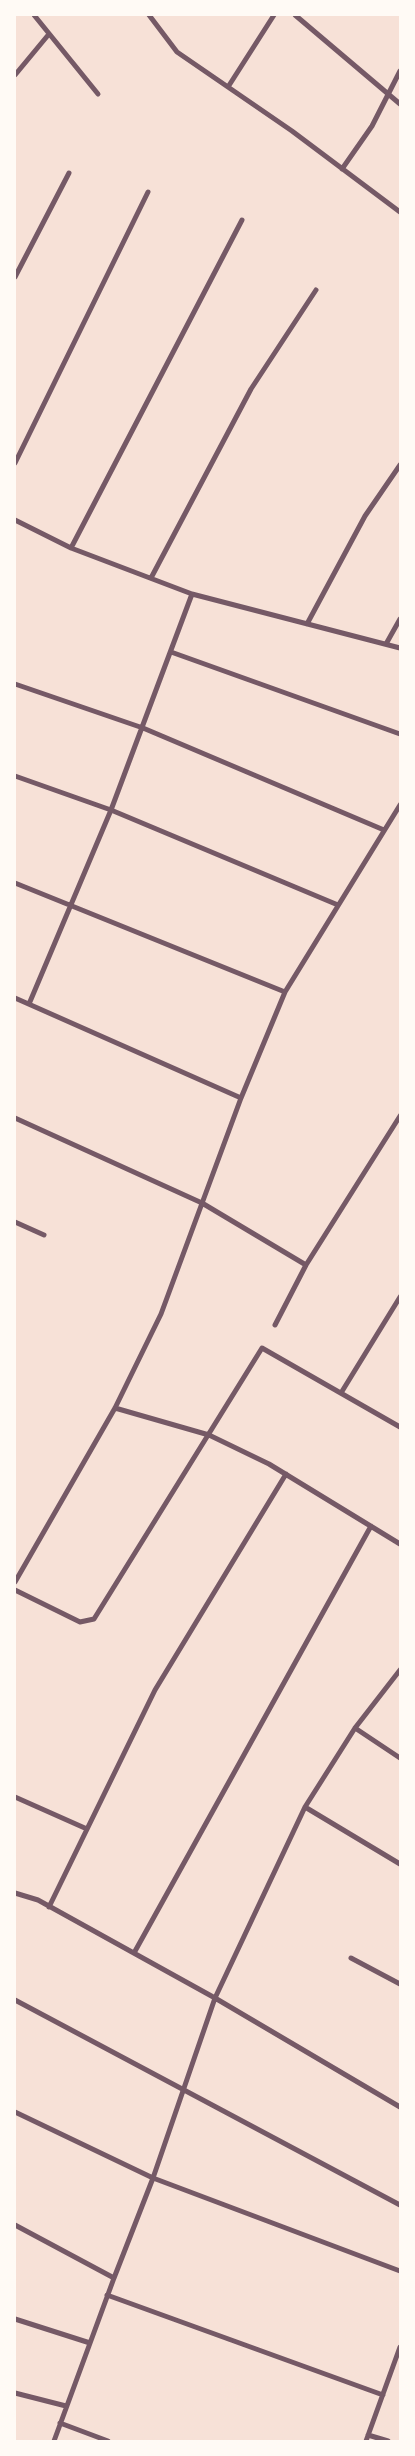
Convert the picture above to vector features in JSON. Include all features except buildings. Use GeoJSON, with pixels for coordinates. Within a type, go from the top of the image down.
{"type":"FeatureCollection","features":[{"type":"Feature","properties":{"kind":"street"},"geometry":{"type":"LineString","coordinates":[[34,15],[98,94]]}},
{"type":"Feature","properties":{"kind":"street"},"geometry":{"type":"LineString","coordinates":[[149,15],[177,52],[400,212]]}},
{"type":"Feature","properties":{"kind":"street"},"geometry":{"type":"LineString","coordinates":[[228,87],[274,15]]}},
{"type":"Feature","properties":{"kind":"street"},"geometry":{"type":"LineString","coordinates":[[295,15],[400,104]]}},
{"type":"Feature","properties":{"kind":"street"},"geometry":{"type":"LineString","coordinates":[[15,75],[49,34]]}},
{"type":"Feature","properties":{"kind":"street"},"geometry":{"type":"LineString","coordinates":[[342,169],[372,126],[400,71]]}},
{"type":"Feature","properties":{"kind":"street"},"geometry":{"type":"LineString","coordinates":[[15,277],[69,173]]}},
{"type":"Feature","properties":{"kind":"street"},"geometry":{"type":"LineString","coordinates":[[15,463],[148,192]]}},
{"type":"Feature","properties":{"kind":"street"},"geometry":{"type":"LineString","coordinates":[[71,548],[242,220]]}},
{"type":"Feature","properties":{"kind":"street"},"geometry":{"type":"LineString","coordinates":[[151,578],[251,389],[316,290]]}},
{"type":"Feature","properties":{"kind":"street"},"geometry":{"type":"LineString","coordinates":[[307,624],[365,516],[400,465]]}},
{"type":"Feature","properties":{"kind":"street"},"geometry":{"type":"LineString","coordinates":[[15,520],[71,548],[192,594],[400,648]]}},
{"type":"Feature","properties":{"kind":"street"},"geometry":{"type":"LineString","coordinates":[[28,1004],[111,810],[192,594]]}},
{"type":"Feature","properties":{"kind":"street"},"geometry":{"type":"LineString","coordinates":[[386,644],[400,619]]}},
{"type":"Feature","properties":{"kind":"street"},"geometry":{"type":"LineString","coordinates":[[171,652],[400,734]]}},
{"type":"Feature","properties":{"kind":"street"},"geometry":{"type":"LineString","coordinates":[[15,684],[143,728],[384,830]]}},
{"type":"Feature","properties":{"kind":"street"},"geometry":{"type":"LineString","coordinates":[[15,776],[111,810],[338,905]]}},
{"type":"Feature","properties":{"kind":"street"},"geometry":{"type":"LineString","coordinates":[[15,1582],[115,1408],[161,1314],[241,1098],[285,992],[399,807]]}},
{"type":"Feature","properties":{"kind":"street"},"geometry":{"type":"LineString","coordinates":[[15,883],[285,992]]}},
{"type":"Feature","properties":{"kind":"street"},"geometry":{"type":"LineString","coordinates":[[15,998],[241,1098]]}},
{"type":"Feature","properties":{"kind":"street"},"geometry":{"type":"LineString","coordinates":[[274,1325],[306,1265],[400,1116]]}},
{"type":"Feature","properties":{"kind":"street"},"geometry":{"type":"LineString","coordinates":[[15,1118],[202,1203],[306,1265]]}},
{"type":"Feature","properties":{"kind":"street"},"geometry":{"type":"LineString","coordinates":[[15,1222],[44,1235]]}},
{"type":"Feature","properties":{"kind":"street"},"geometry":{"type":"LineString","coordinates":[[341,1393],[400,1297]]}},
{"type":"Feature","properties":{"kind":"street"},"geometry":{"type":"LineString","coordinates":[[15,1590],[80,1622],[94,1619],[262,1348],[400,1427]]}},
{"type":"Feature","properties":{"kind":"street"},"geometry":{"type":"LineString","coordinates":[[115,1408],[209,1435],[286,1474],[400,1544]]}},
{"type":"Feature","properties":{"kind":"street"},"geometry":{"type":"LineString","coordinates":[[49,1907],[156,1690],[286,1474]]}},
{"type":"Feature","properties":{"kind":"street"},"geometry":{"type":"LineString","coordinates":[[134,1953],[372,1526]]}},
{"type":"Feature","properties":{"kind":"street"},"geometry":{"type":"LineString","coordinates":[[54,2441],[185,2090],[215,1998],[306,1807],[355,1728],[400,1670]]}},
{"type":"Feature","properties":{"kind":"street"},"geometry":{"type":"LineString","coordinates":[[355,1728],[400,1758]]}},
{"type":"Feature","properties":{"kind":"street"},"geometry":{"type":"LineString","coordinates":[[15,1797],[87,1830]]}},
{"type":"Feature","properties":{"kind":"street"},"geometry":{"type":"LineString","coordinates":[[306,1807],[400,1864]]}},
{"type":"Feature","properties":{"kind":"street"},"geometry":{"type":"LineString","coordinates":[[15,1893],[49,1907],[215,1998],[400,2107]]}},
{"type":"Feature","properties":{"kind":"street"},"geometry":{"type":"LineString","coordinates":[[351,1958],[400,1984]]}},
{"type":"Feature","properties":{"kind":"street"},"geometry":{"type":"LineString","coordinates":[[15,2000],[400,2205]]}},
{"type":"Feature","properties":{"kind":"street"},"geometry":{"type":"LineString","coordinates":[[15,2112],[153,2178],[400,2271]]}},
{"type":"Feature","properties":{"kind":"street"},"geometry":{"type":"LineString","coordinates":[[15,2225],[114,2278]]}},
{"type":"Feature","properties":{"kind":"street"},"geometry":{"type":"LineString","coordinates":[[107,2296],[382,2395]]}},
{"type":"Feature","properties":{"kind":"street"},"geometry":{"type":"LineString","coordinates":[[15,2318],[90,2343]]}},
{"type":"Feature","properties":{"kind":"street"},"geometry":{"type":"LineString","coordinates":[[388,2441],[367,2438],[400,2347]]}},
{"type":"Feature","properties":{"kind":"street"},"geometry":{"type":"LineString","coordinates":[[15,2393],[66,2406]]}},
{"type":"Feature","properties":{"kind":"street"},"geometry":{"type":"LineString","coordinates":[[60,2423],[108,2441]]}}]}
